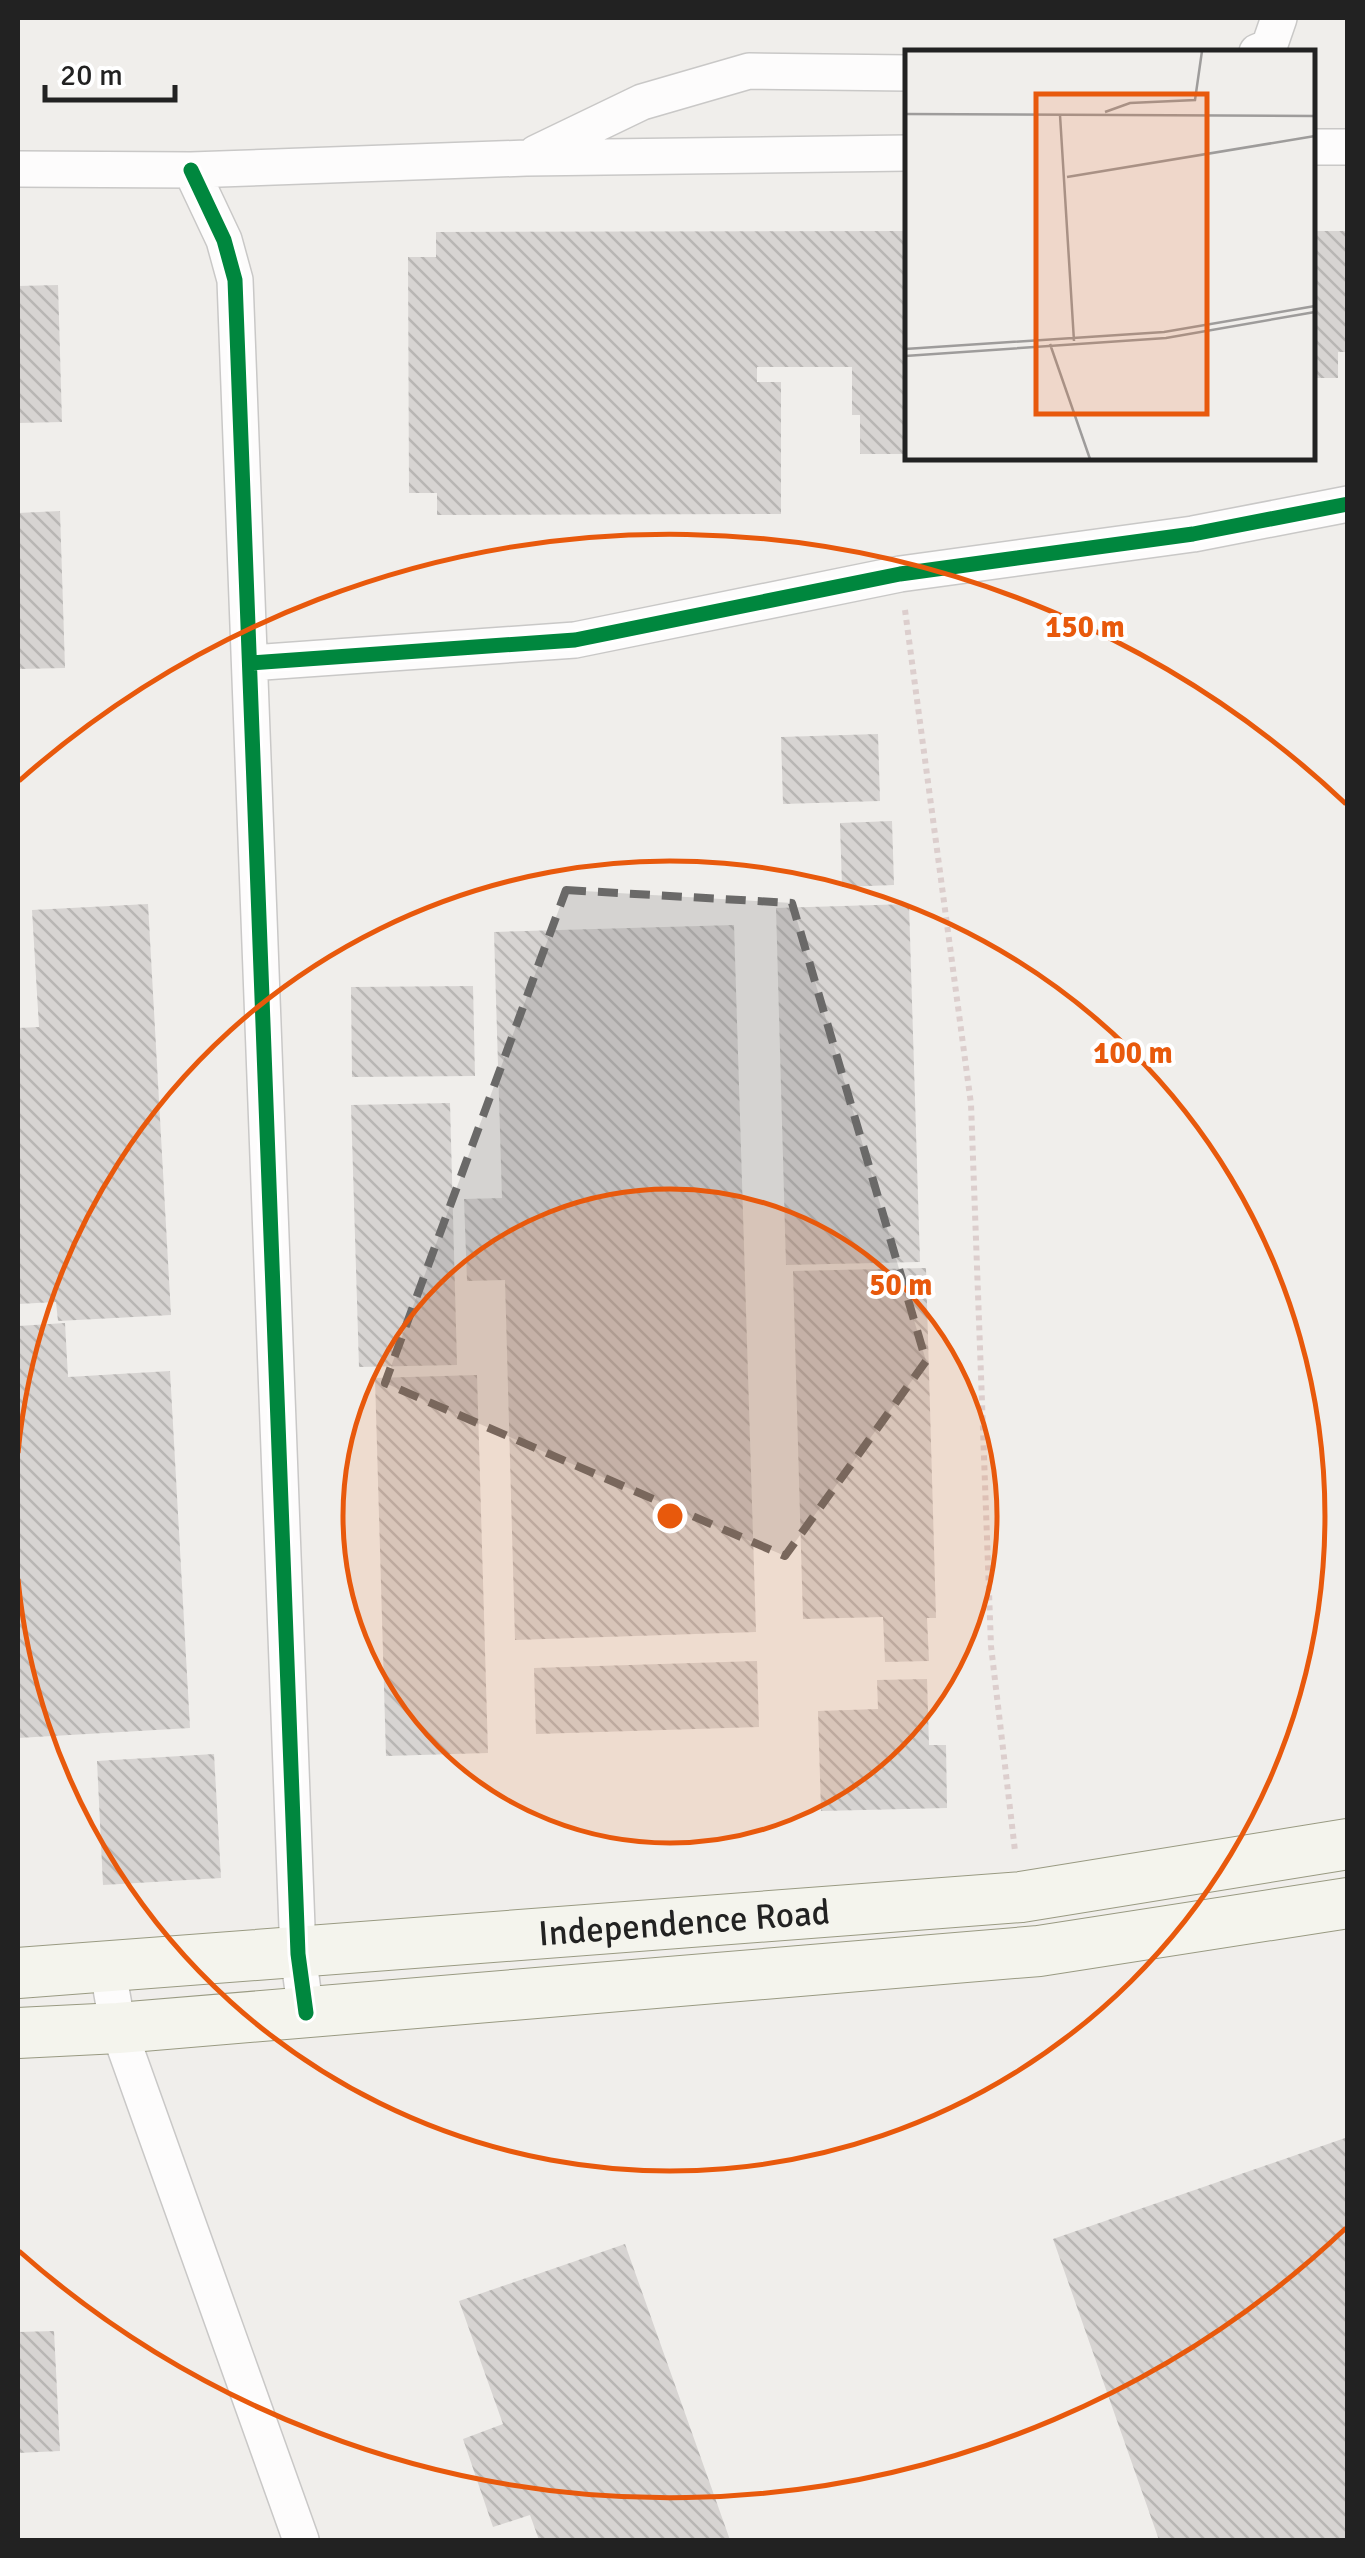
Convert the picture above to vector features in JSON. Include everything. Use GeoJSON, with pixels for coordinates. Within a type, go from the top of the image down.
{"type":"FeatureCollection","features":[{"type":"Feature","properties":{"kind":"main road","name":"Independence Road"},"geometry":{"type":"LineString","coordinates":[[18,1973],[1021,1897],[1348,1844]]}},
{"type":"Feature","properties":{"kind":"main road","name":"Independence Road"},"geometry":{"type":"LineString","coordinates":[[18,2033],[306,2013],[1040,1951],[1348,1903]]}},
{"type":"Feature","properties":{"kind":"street"},"geometry":{"type":"LineString","coordinates":[[1262,50],[1269,47],[1279,18]]}},
{"type":"Feature","properties":{"kind":"street"},"geometry":{"type":"LineString","coordinates":[[526,158],[642,102],[748,71],[905,72]]}},
{"type":"Feature","properties":{"kind":"street"},"geometry":{"type":"LineString","coordinates":[[1315,148],[1348,147]]}},
{"type":"Feature","properties":{"kind":"street"},"geometry":{"type":"LineString","coordinates":[[18,169],[191,170],[526,158],[905,153]]}},
{"type":"Feature","properties":{"kind":"street"},"geometry":{"type":"LineString","coordinates":[[191,170],[224,240],[235,280],[298,1954],[306,2013]]}},
{"type":"Feature","properties":{"kind":"street"},"geometry":{"type":"LineString","coordinates":[[250,663],[574,640],[900,574],[1193,534],[1348,504]]}},
{"type":"Feature","properties":{"kind":"street"},"geometry":{"type":"LineString","coordinates":[[107,1966],[118,2028],[301,2540]]}},
{"type":"Feature","properties":{"kind":"path"},"geometry":{"type":"LineString","coordinates":[[900,574],[971,1104],[991,1646],[1021,1897]]}},
{"type":"Feature","properties":{"kind":"highlighted area"},"geometry":{"type":"Polygon","coordinates":[[[566,890],[792,903],[926,1361],[785,1556],[385,1383],[566,890]]]}},
{"type":"Feature","properties":{"kind":"building"},"geometry":{"type":"Polygon","coordinates":[[[905,231],[905,454],[860,454],[860,415],[852,415],[852,367],[757,367],[757,382],[781,382],[781,514],[437,515],[437,493],[409,493],[408,257],[436,257],[436,232],[905,231]]]}},
{"type":"Feature","properties":{"kind":"building"},"geometry":{"type":"Polygon","coordinates":[[[1315,231],[1348,231],[1348,352],[1338,352],[1338,378],[1315,378],[1315,231]]]}},
{"type":"Feature","properties":{"kind":"building"},"geometry":{"type":"Polygon","coordinates":[[[58,285],[62,422],[18,423],[18,286],[58,285]]]}},
{"type":"Feature","properties":{"kind":"building"},"geometry":{"type":"Polygon","coordinates":[[[60,511],[65,668],[18,669],[18,513],[60,511]]]}},
{"type":"Feature","properties":{"kind":"building"},"geometry":{"type":"Polygon","coordinates":[[[878,734],[880,801],[783,804],[781,737],[878,734]]]}},
{"type":"Feature","properties":{"kind":"building"},"geometry":{"type":"Polygon","coordinates":[[[892,821],[894,885],[842,887],[840,823],[892,821]]]}},
{"type":"Feature","properties":{"kind":"building"},"geometry":{"type":"Polygon","coordinates":[[[148,904],[171,1315],[58,1321],[56,1302],[18,1304],[18,1028],[39,1027],[32,910],[148,904]]]}},
{"type":"Feature","properties":{"kind":"building"},"geometry":{"type":"Polygon","coordinates":[[[909,904],[920,1262],[786,1265],[776,908],[909,904]]]}},
{"type":"Feature","properties":{"kind":"building"},"geometry":{"type":"Polygon","coordinates":[[[734,925],[756,1632],[515,1640],[505,1280],[467,1281],[464,1199],[502,1198],[494,932],[734,925]]]}},
{"type":"Feature","properties":{"kind":"building"},"geometry":{"type":"Polygon","coordinates":[[[473,986],[475,1076],[352,1077],[351,987],[473,986]]]}},
{"type":"Feature","properties":{"kind":"building"},"geometry":{"type":"Polygon","coordinates":[[[450,1103],[457,1365],[359,1367],[351,1105],[450,1103]]]}},
{"type":"Feature","properties":{"kind":"building"},"geometry":{"type":"Polygon","coordinates":[[[926,1268],[936,1618],[927,1618],[929,1661],[885,1662],[883,1617],[803,1619],[793,1271],[926,1268]]]}},
{"type":"Feature","properties":{"kind":"building"},"geometry":{"type":"Polygon","coordinates":[[[65,1323],[68,1377],[170,1371],[190,1728],[18,1738],[18,1326],[65,1323]]]}},
{"type":"Feature","properties":{"kind":"building"},"geometry":{"type":"Polygon","coordinates":[[[477,1375],[488,1753],[386,1756],[375,1378],[477,1375]]]}},
{"type":"Feature","properties":{"kind":"building"},"geometry":{"type":"Polygon","coordinates":[[[757,1661],[759,1727],[536,1734],[534,1668],[757,1661]]]}},
{"type":"Feature","properties":{"kind":"building"},"geometry":{"type":"Polygon","coordinates":[[[927,1679],[929,1745],[946,1745],[947,1808],[821,1811],[818,1711],[878,1709],[877,1680],[927,1679]]]}},
{"type":"Feature","properties":{"kind":"building"},"geometry":{"type":"Polygon","coordinates":[[[214,1754],[221,1878],[103,1885],[97,1761],[214,1754]]]}},
{"type":"Feature","properties":{"kind":"building"},"geometry":{"type":"Polygon","coordinates":[[[1348,2137],[1348,2540],[1159,2540],[1053,2239],[1348,2137]]]}},
{"type":"Feature","properties":{"kind":"building"},"geometry":{"type":"Polygon","coordinates":[[[625,2244],[730,2540],[539,2540],[530,2515],[493,2527],[463,2439],[503,2424],[459,2301],[625,2244]]]}},
{"type":"Feature","properties":{"kind":"building"},"geometry":{"type":"Polygon","coordinates":[[[54,2331],[60,2451],[18,2453],[18,2332],[54,2331]]]}},
{"type":"Feature","properties":{"kind":"cycle path"},"geometry":{"type":"LineString","coordinates":[[191,170],[224,240],[235,280],[298,1954],[306,2013]]}},
{"type":"Feature","properties":{"kind":"cycle path"},"geometry":{"type":"LineString","coordinates":[[250,663],[575,640],[900,574],[1193,534],[1348,504]]}}]}
